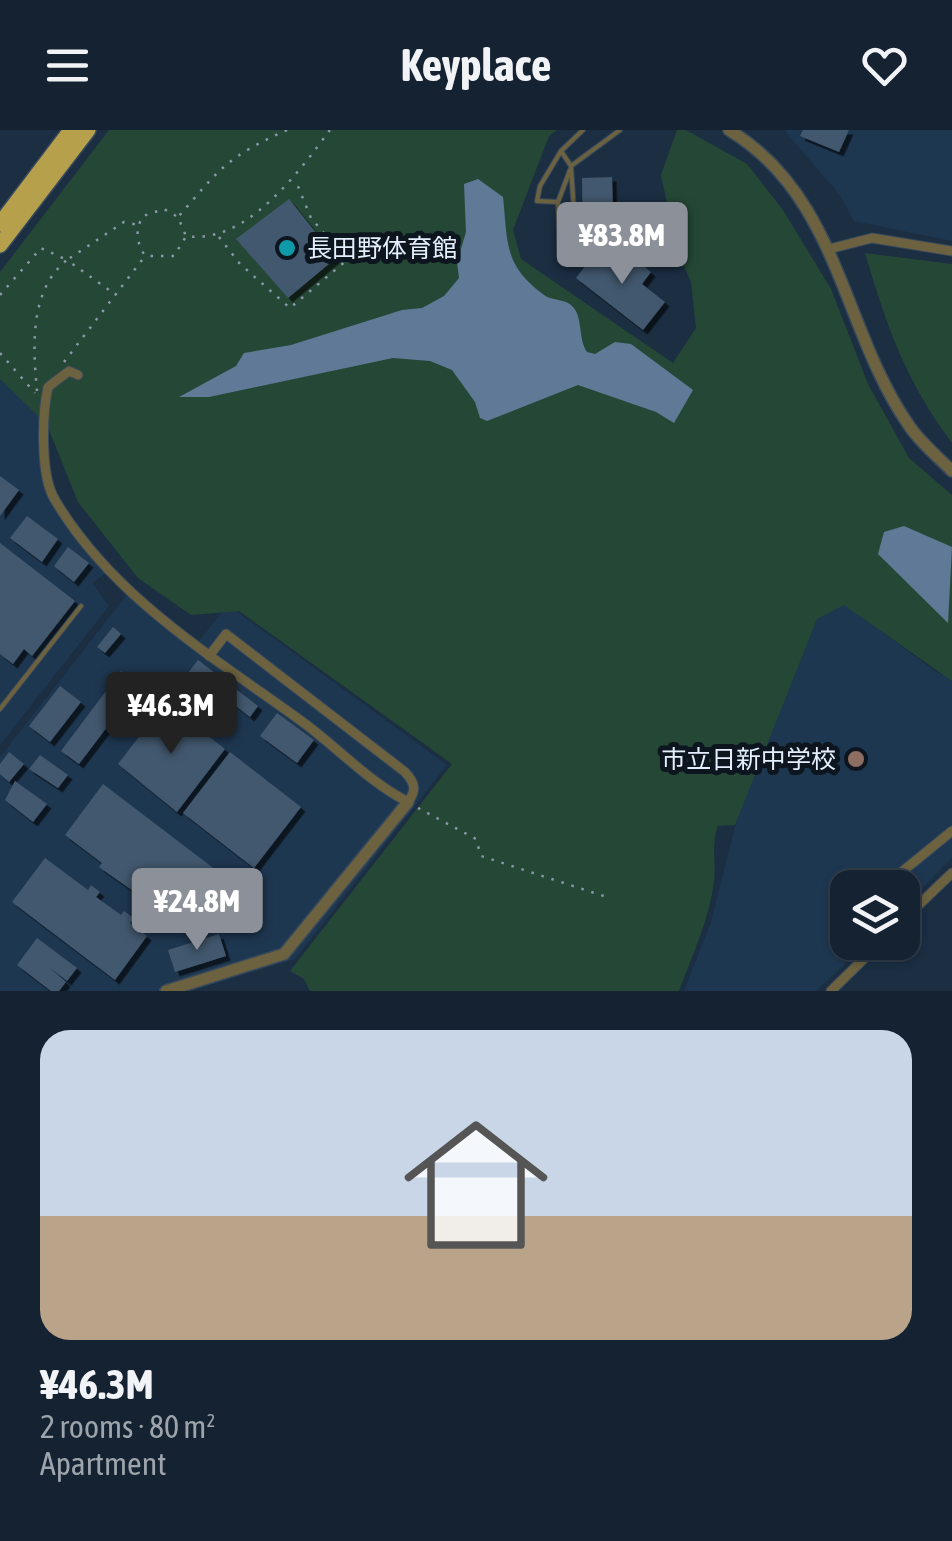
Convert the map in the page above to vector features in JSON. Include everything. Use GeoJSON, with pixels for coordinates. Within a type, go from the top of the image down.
{"type":"FeatureCollection","features":[{"type":"Feature","properties":{"kind":"highway"},"geometry":{"type":"LineString","coordinates":[[22,195],[35,164],[60,130]]}},
{"type":"Feature","properties":{"kind":"highway"},"geometry":{"type":"LineString","coordinates":[[0,224],[71,130]]}},
{"type":"Feature","properties":{"kind":"highway"},"geometry":{"type":"LineString","coordinates":[[0,244],[91,130]]}},
{"type":"Feature","properties":{"kind":"street"},"geometry":{"type":"LineString","coordinates":[[729,130],[749,136],[792,186],[830,249],[892,397],[911,428],[952,471]]}},
{"type":"Feature","properties":{"kind":"street"},"geometry":{"type":"LineString","coordinates":[[830,249],[872,238],[952,252]]}},
{"type":"Feature","properties":{"kind":"street"},"geometry":{"type":"LineString","coordinates":[[78,375],[69,371],[60,376],[48,387],[44,403],[43,433],[52,497],[143,604],[408,802]]}},
{"type":"Feature","properties":{"kind":"street"},"geometry":{"type":"LineString","coordinates":[[166,991],[284,954],[414,793],[414,782],[405,772],[226,634],[209,656]]}},
{"type":"Feature","properties":{"kind":"street"},"geometry":{"type":"LineString","coordinates":[[904,870],[952,831]]}},
{"type":"Feature","properties":{"kind":"street"},"geometry":{"type":"LineString","coordinates":[[920,904],[952,873]]}},
{"type":"Feature","properties":{"kind":"street"},"geometry":{"type":"LineString","coordinates":[[831,991],[863,960]]}},
{"type":"Feature","properties":{"kind":"lane"},"geometry":{"type":"LineString","coordinates":[[558,202],[538,201],[540,186],[561,151],[582,130]]}},
{"type":"Feature","properties":{"kind":"lane"},"geometry":{"type":"LineString","coordinates":[[561,151],[571,166],[577,259],[560,260],[558,202],[571,166],[620,130]]}},
{"type":"Feature","properties":{"kind":"lane"},"geometry":{"type":"LineString","coordinates":[[0,709],[81,606]]}},
{"type":"Feature","properties":{"kind":"path"},"geometry":{"type":"LineString","coordinates":[[178,217],[208,178],[237,153],[286,130]]}},
{"type":"Feature","properties":{"kind":"path"},"geometry":{"type":"LineString","coordinates":[[186,236],[218,236],[294,177],[330,130]]}},
{"type":"Feature","properties":{"kind":"path"},"geometry":{"type":"LineString","coordinates":[[218,236],[240,264],[290,308],[346,260],[311,218],[294,177]]}},
{"type":"Feature","properties":{"kind":"path"},"geometry":{"type":"LineString","coordinates":[[144,256],[137,238],[138,225],[154,210],[178,217]]}},
{"type":"Feature","properties":{"kind":"path"},"geometry":{"type":"LineString","coordinates":[[178,217],[186,236]]}},
{"type":"Feature","properties":{"kind":"path"},"geometry":{"type":"LineString","coordinates":[[38,396],[33,347],[40,306],[50,278],[67,260],[124,222],[138,225]]}},
{"type":"Feature","properties":{"kind":"path"},"geometry":{"type":"LineString","coordinates":[[144,256],[174,256],[186,236]]}},
{"type":"Feature","properties":{"kind":"path"},"geometry":{"type":"LineString","coordinates":[[0,295],[41,248],[67,260],[116,294]]}},
{"type":"Feature","properties":{"kind":"path"},"geometry":{"type":"LineString","coordinates":[[61,366],[144,256]]}},
{"type":"Feature","properties":{"kind":"path"},"geometry":{"type":"LineString","coordinates":[[0,353],[38,396]]}},
{"type":"Feature","properties":{"kind":"path"},"geometry":{"type":"LineString","coordinates":[[38,396],[50,381]]}},
{"type":"Feature","properties":{"kind":"path"},"geometry":{"type":"LineString","coordinates":[[408,802],[476,839],[482,856],[610,898]]}},
{"type":"Feature","properties":{"kind":"shaded area"},"geometry":{"type":"Polygon","coordinates":[[[784,130],[952,130],[952,241],[854,221],[839,194],[784,130]]]}},
{"type":"Feature","properties":{"kind":"shaded area"},"geometry":{"type":"Polygon","coordinates":[[[478,179],[503,197],[507,240],[514,263],[544,295],[573,307],[587,352],[595,354],[615,342],[631,344],[693,390],[674,423],[656,412],[578,385],[487,421],[480,418],[475,402],[452,370],[430,361],[393,358],[209,397],[179,397],[236,366],[244,353],[291,345],[402,310],[422,308],[444,296],[459,278],[457,262],[466,232],[464,184],[478,179]]]}},
{"type":"Feature","properties":{"kind":"shaded area"},"geometry":{"type":"Polygon","coordinates":[[[0,379],[43,421],[55,496],[113,568],[92,583],[109,606],[0,745],[0,379]]]}},
{"type":"Feature","properties":{"kind":"shaded area"},"geometry":{"type":"Polygon","coordinates":[[[904,526],[952,547],[948,623],[878,554],[884,532],[904,526]]]}},
{"type":"Feature","properties":{"kind":"shaded area"},"geometry":{"type":"Polygon","coordinates":[[[129,592],[199,641],[228,605],[447,765],[295,959],[190,991],[0,991],[0,757],[129,592]]]}},
{"type":"Feature","properties":{"kind":"shaded area","name":"市立日新中学校"},"geometry":{"type":"Polygon","coordinates":[[[844,604],[936,672],[952,677],[952,858],[920,891],[920,870],[830,870],[830,960],[849,960],[816,991],[684,991],[711,922],[741,804],[817,619],[844,604]]]}},
{"type":"Feature","properties":{"kind":"green space"},"geometry":{"type":"Polygon","coordinates":[[[109,130],[557,130],[549,136],[513,230],[521,259],[673,363],[696,328],[691,282],[677,251],[661,175],[677,130],[686,130],[747,164],[783,210],[831,289],[868,384],[909,458],[952,495],[952,681],[844,605],[817,619],[735,825],[718,826],[712,896],[679,991],[310,991],[304,979],[290,971],[452,764],[239,611],[191,615],[138,578],[78,502],[47,425],[0,379],[0,272],[109,130]]]}},
{"type":"Feature","properties":{"kind":"green space"},"geometry":{"type":"Polygon","coordinates":[[[865,253],[952,264],[952,443],[899,352],[865,253]]]}},
{"type":"Feature","properties":{"kind":"building"},"geometry":{"type":"Polygon","coordinates":[[[803,130],[849,130],[839,152],[800,136],[803,130]]]}},
{"type":"Feature","properties":{"kind":"building"},"geometry":{"type":"Polygon","coordinates":[[[612,177],[614,247],[583,248],[582,178],[612,177]]]}},
{"type":"Feature","properties":{"kind":"building","name":"長田野体育館"},"geometry":{"type":"Polygon","coordinates":[[[289,199],[336,258],[288,298],[236,239],[289,199]]]}},
{"type":"Feature","properties":{"kind":"building"},"geometry":{"type":"Polygon","coordinates":[[[599,248],[626,268],[633,258],[651,272],[642,284],[665,302],[643,330],[576,278],[599,248]]]}},
{"type":"Feature","properties":{"kind":"building"},"geometry":{"type":"Polygon","coordinates":[[[0,476],[19,490],[0,516],[0,476]]]}},
{"type":"Feature","properties":{"kind":"building"},"geometry":{"type":"Polygon","coordinates":[[[27,516],[58,539],[42,562],[10,538],[27,516]]]}},
{"type":"Feature","properties":{"kind":"building"},"geometry":{"type":"Polygon","coordinates":[[[0,543],[75,601],[32,656],[24,649],[13,664],[0,654],[0,543]]]}},
{"type":"Feature","properties":{"kind":"building"},"geometry":{"type":"Polygon","coordinates":[[[68,547],[89,563],[74,582],[54,566],[68,547]]]}},
{"type":"Feature","properties":{"kind":"building"},"geometry":{"type":"Polygon","coordinates":[[[113,627],[121,634],[105,653],[97,647],[113,627]]]}},
{"type":"Feature","properties":{"kind":"building"},"geometry":{"type":"Polygon","coordinates":[[[198,660],[258,706],[250,717],[197,676],[192,682],[185,677],[198,660]]]}},
{"type":"Feature","properties":{"kind":"building"},"geometry":{"type":"Polygon","coordinates":[[[121,671],[139,685],[79,764],[61,751],[121,671]]]}},
{"type":"Feature","properties":{"kind":"building"},"geometry":{"type":"Polygon","coordinates":[[[60,686],[81,702],[50,742],[29,726],[60,686]]]}},
{"type":"Feature","properties":{"kind":"building"},"geometry":{"type":"Polygon","coordinates":[[[165,703],[225,749],[177,812],[118,764],[165,703]]]}},
{"type":"Feature","properties":{"kind":"building"},"geometry":{"type":"Polygon","coordinates":[[[277,713],[314,740],[297,763],[260,736],[277,713]]]}},
{"type":"Feature","properties":{"kind":"building"},"geometry":{"type":"Polygon","coordinates":[[[9,752],[24,764],[9,782],[0,774],[0,764],[9,752]]]}},
{"type":"Feature","properties":{"kind":"building"},"geometry":{"type":"Polygon","coordinates":[[[230,752],[301,807],[254,868],[183,813],[230,752]]]}},
{"type":"Feature","properties":{"kind":"building"},"geometry":{"type":"Polygon","coordinates":[[[40,755],[68,775],[58,788],[29,769],[40,755]]]}},
{"type":"Feature","properties":{"kind":"building"},"geometry":{"type":"Polygon","coordinates":[[[15,781],[47,804],[33,822],[5,800],[15,781]]]}},
{"type":"Feature","properties":{"kind":"building"},"geometry":{"type":"Polygon","coordinates":[[[103,784],[229,880],[190,931],[99,867],[102,863],[65,835],[103,784]]]}},
{"type":"Feature","properties":{"kind":"building"},"geometry":{"type":"Polygon","coordinates":[[[45,858],[88,890],[91,885],[100,892],[96,897],[121,915],[124,911],[134,918],[130,923],[147,936],[115,980],[12,902],[45,858]]]}},
{"type":"Feature","properties":{"kind":"building"},"geometry":{"type":"Polygon","coordinates":[[[219,934],[226,956],[175,972],[168,950],[219,934]]]}},
{"type":"Feature","properties":{"kind":"building"},"geometry":{"type":"Polygon","coordinates":[[[37,938],[77,968],[67,981],[49,967],[66,982],[59,991],[51,991],[17,965],[37,938]]]}},
{"type":"Feature","properties":{"kind":"place","name":"長田野体育館"},"geometry":{"type":"Point","coordinates":[287,248]}},
{"type":"Feature","properties":{"kind":"place","name":"市立日新中学校"},"geometry":{"type":"Point","coordinates":[856,759]}}]}
